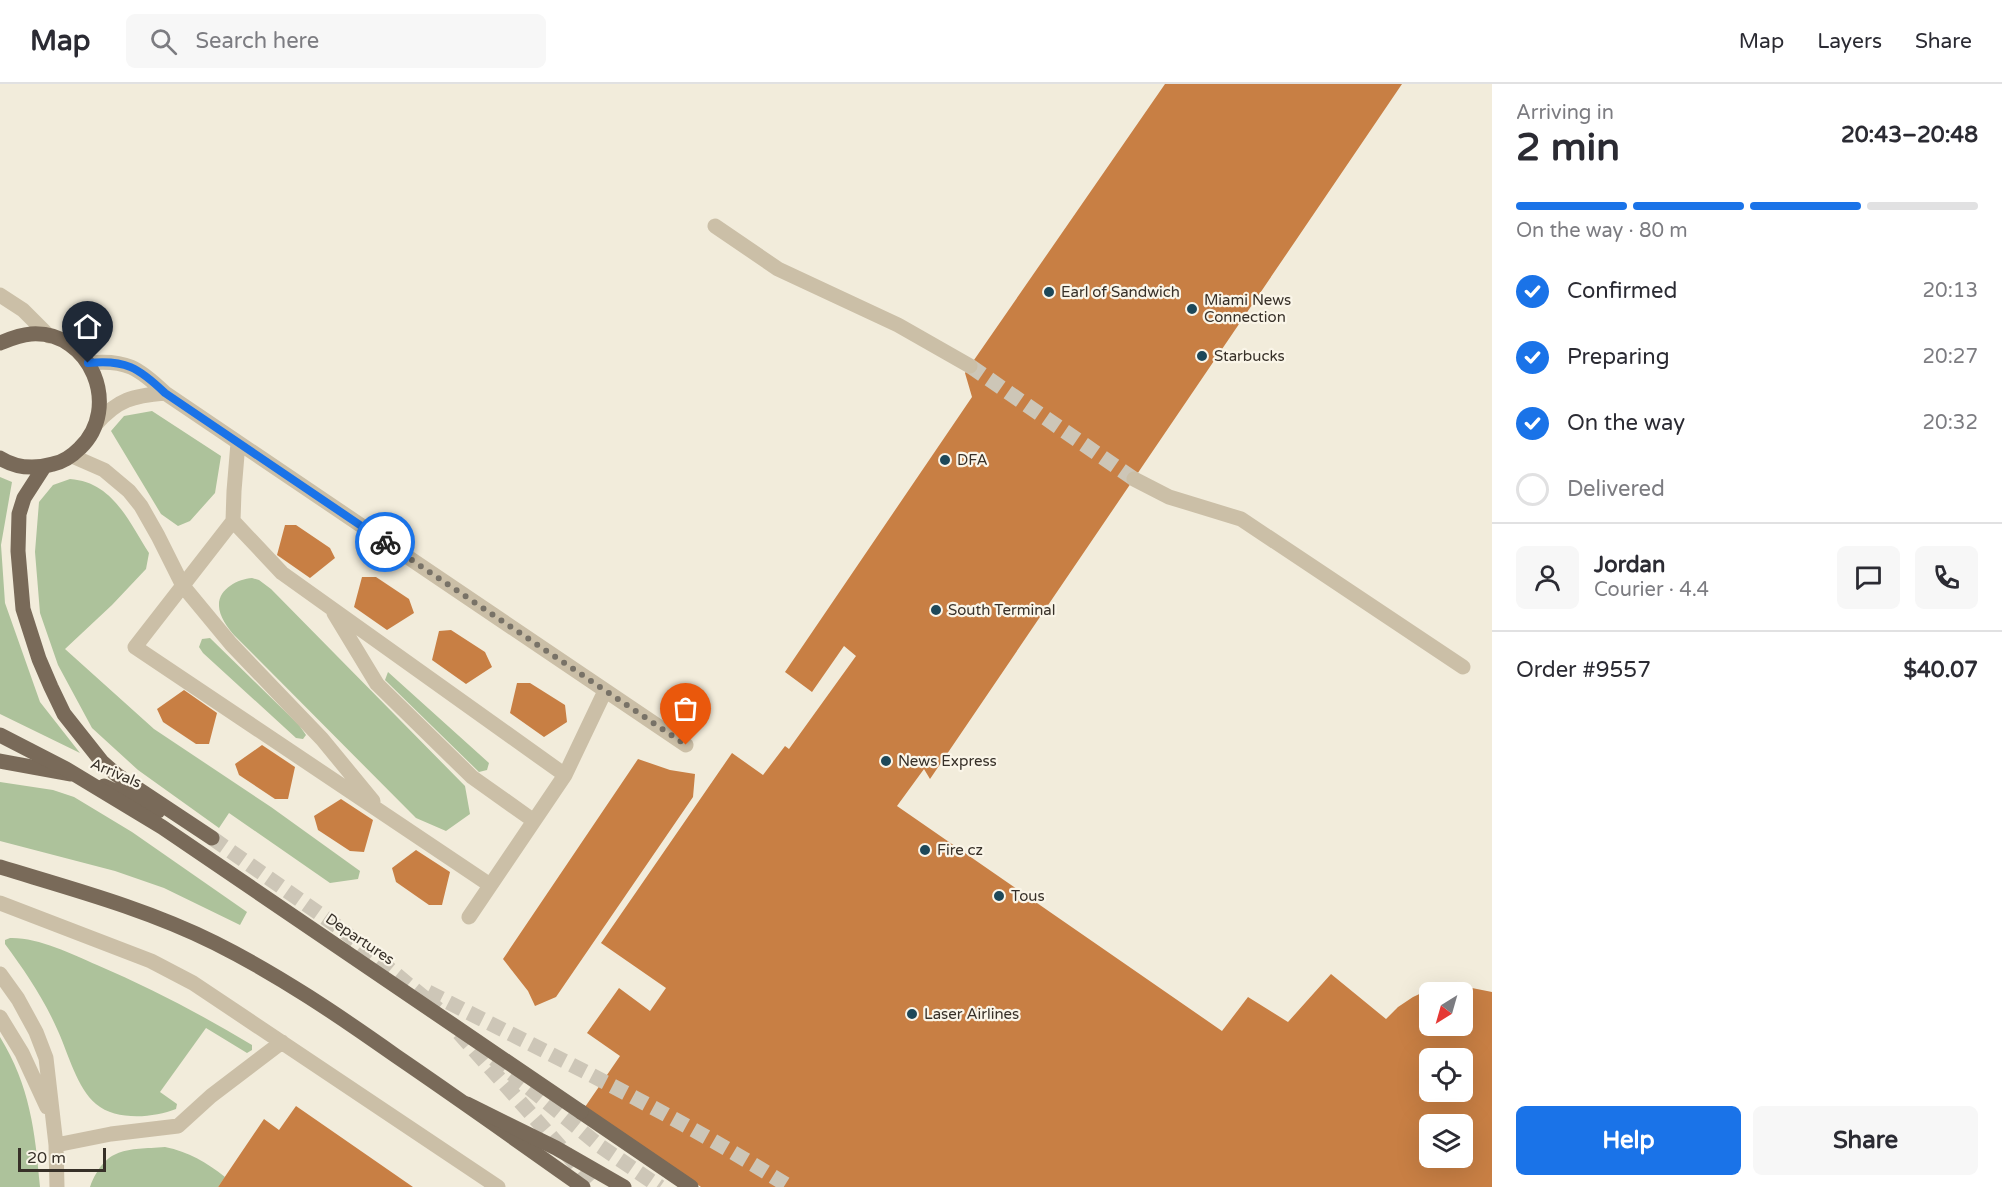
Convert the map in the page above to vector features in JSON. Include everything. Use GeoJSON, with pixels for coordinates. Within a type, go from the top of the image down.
{"type":"FeatureCollection","features":[{"type":"Feature","properties":{"kind":"main road"},"geometry":{"type":"LineString","coordinates":[[0,343],[32,334],[49,336],[64,342],[78,351],[88,363],[96,377],[100,393],[100,409],[96,424],[86,442],[72,456],[44,467],[24,467],[0,458]]}},
{"type":"Feature","properties":{"kind":"main road","name":"Arrivals"},"geometry":{"type":"LineString","coordinates":[[0,761],[65,772],[97,783],[212,838],[117,775],[102,762],[64,714],[47,678],[29,632],[23,609],[18,532],[19,514],[24,498],[44,467]]}},
{"type":"Feature","properties":{"kind":"main road","name":"Departures"},"geometry":{"type":"LineString","coordinates":[[0,735],[66,769],[162,827],[691,1187]]}},
{"type":"Feature","properties":{"kind":"main road"},"geometry":{"type":"LineString","coordinates":[[0,867],[121,905],[213,942],[280,979],[367,1035],[583,1187]]}},
{"type":"Feature","properties":{"kind":"main road"},"geometry":{"type":"LineString","coordinates":[[466,1104],[556,1148],[624,1187]]}},
{"type":"Feature","properties":{"kind":"street"},"geometry":{"type":"LineString","coordinates":[[715,226],[778,269],[898,325],[970,366]]}},
{"type":"Feature","properties":{"kind":"street"},"geometry":{"type":"LineString","coordinates":[[0,295],[23,310],[49,336]]}},
{"type":"Feature","properties":{"kind":"street"},"geometry":{"type":"LineString","coordinates":[[88,363],[110,361],[144,374],[165,393],[238,443],[686,745]]}},
{"type":"Feature","properties":{"kind":"street"},"geometry":{"type":"LineString","coordinates":[[96,424],[108,410],[122,401],[138,396],[165,393]]}},
{"type":"Feature","properties":{"kind":"street"},"geometry":{"type":"LineString","coordinates":[[238,443],[234,522],[135,647],[490,885]]}},
{"type":"Feature","properties":{"kind":"street"},"geometry":{"type":"LineString","coordinates":[[72,456],[104,470],[129,491],[141,506],[183,586],[231,644],[322,739],[383,813]]}},
{"type":"Feature","properties":{"kind":"street"},"geometry":{"type":"LineString","coordinates":[[1134,479],[1169,497],[1241,519],[1463,667]]}},
{"type":"Feature","properties":{"kind":"street"},"geometry":{"type":"LineString","coordinates":[[234,522],[282,573],[565,775]]}},
{"type":"Feature","properties":{"kind":"street"},"geometry":{"type":"LineString","coordinates":[[331,608],[377,684],[472,777],[534,821]]}},
{"type":"Feature","properties":{"kind":"street"},"geometry":{"type":"LineString","coordinates":[[469,917],[565,775],[606,691]]}},
{"type":"Feature","properties":{"kind":"street"},"geometry":{"type":"LineString","coordinates":[[0,903],[151,961],[193,983],[498,1187]]}},
{"type":"Feature","properties":{"kind":"street"},"geometry":{"type":"LineString","coordinates":[[0,974],[27,1015],[46,1058],[56,1145],[57,1187]]}},
{"type":"Feature","properties":{"kind":"street"},"geometry":{"type":"LineString","coordinates":[[0,1017],[22,1053],[52,1118]]}},
{"type":"Feature","properties":{"kind":"street"},"geometry":{"type":"LineString","coordinates":[[56,1145],[111,1134],[178,1126],[211,1096],[282,1042]]}},
{"type":"Feature","properties":{"kind":"green space"},"geometry":{"type":"Polygon","coordinates":[[[152,411],[221,456],[215,493],[190,521],[178,526],[161,514],[111,431],[124,416],[152,411]]]}},
{"type":"Feature","properties":{"kind":"green space"},"geometry":{"type":"Polygon","coordinates":[[[0,477],[12,482],[1,545],[5,603],[40,702],[80,753],[0,714],[0,477]]]}},
{"type":"Feature","properties":{"kind":"green space"},"geometry":{"type":"Polygon","coordinates":[[[70,479],[98,487],[109,496],[127,517],[149,553],[146,569],[65,649],[154,729],[271,807],[360,871],[358,879],[330,883],[229,813],[219,828],[138,770],[92,728],[58,665],[40,613],[35,552],[39,502],[53,485],[70,479]]]}},
{"type":"Feature","properties":{"kind":"green space"},"geometry":{"type":"Polygon","coordinates":[[[252,578],[271,589],[465,786],[470,814],[446,831],[416,818],[234,635],[220,614],[220,600],[230,586],[241,580],[252,578]]]}},
{"type":"Feature","properties":{"kind":"green space"},"geometry":{"type":"Polygon","coordinates":[[[210,638],[299,725],[306,735],[303,739],[296,738],[203,653],[199,647],[202,639],[210,638]]]}},
{"type":"Feature","properties":{"kind":"green space"},"geometry":{"type":"Polygon","coordinates":[[[388,672],[489,763],[487,770],[479,772],[385,680],[388,672]]]}},
{"type":"Feature","properties":{"kind":"green space"},"geometry":{"type":"Polygon","coordinates":[[[0,782],[53,790],[74,797],[132,832],[247,912],[240,925],[164,888],[115,871],[0,841],[0,782]]]}},
{"type":"Feature","properties":{"kind":"green space"},"geometry":{"type":"Polygon","coordinates":[[[10,938],[31,940],[54,947],[137,983],[252,1045],[252,1050],[247,1053],[206,1028],[160,1092],[177,1104],[176,1109],[146,1116],[135,1116],[104,1109],[89,1097],[78,1080],[47,1008],[5,944],[5,940],[10,938]]]}},
{"type":"Feature","properties":{"kind":"green space"},"geometry":{"type":"Polygon","coordinates":[[[0,1037],[25,1091],[36,1147],[40,1187],[0,1187],[0,1037]]]}},
{"type":"Feature","properties":{"kind":"green space"},"geometry":{"type":"Polygon","coordinates":[[[165,1147],[197,1158],[225,1177],[218,1187],[90,1187],[96,1174],[110,1157],[128,1150],[165,1147]]]}},
{"type":"Feature","properties":{"kind":"building","name":"South Terminal"},"geometry":{"type":"Polygon","coordinates":[[[1165,84],[1402,84],[930,779],[924,769],[897,806],[1222,1031],[1248,997],[1288,1022],[1331,974],[1386,1019],[1398,1007],[1419,994],[1419,1036],[1473,1036],[1473,988],[1492,992],[1492,1187],[701,1187],[585,1107],[620,1056],[587,1033],[619,988],[650,1011],[666,988],[601,943],[732,753],[763,775],[785,746],[789,749],[856,656],[844,646],[812,692],[785,672],[972,397],[965,373],[1165,84]]]}},
{"type":"Feature","properties":{"kind":"building"},"geometry":{"type":"Polygon","coordinates":[[[285,525],[296,525],[330,548],[335,558],[310,578],[277,555],[285,525]]]}},
{"type":"Feature","properties":{"kind":"building"},"geometry":{"type":"Polygon","coordinates":[[[362,577],[376,577],[409,599],[414,613],[387,630],[354,607],[362,577]]]}},
{"type":"Feature","properties":{"kind":"building"},"geometry":{"type":"Polygon","coordinates":[[[451,630],[485,652],[492,667],[466,684],[432,660],[439,631],[451,630]]]}},
{"type":"Feature","properties":{"kind":"building"},"geometry":{"type":"Polygon","coordinates":[[[517,683],[530,683],[565,705],[567,722],[544,737],[510,713],[517,683]]]}},
{"type":"Feature","properties":{"kind":"building"},"geometry":{"type":"Polygon","coordinates":[[[184,690],[217,713],[209,744],[196,744],[163,722],[157,709],[184,690]]]}},
{"type":"Feature","properties":{"kind":"building"},"geometry":{"type":"Polygon","coordinates":[[[262,745],[295,767],[288,799],[275,799],[239,775],[235,764],[262,745]]]}},
{"type":"Feature","properties":{"kind":"building"},"geometry":{"type":"Polygon","coordinates":[[[638,759],[670,770],[695,774],[693,797],[556,997],[535,1006],[528,991],[503,959],[638,759]]]}},
{"type":"Feature","properties":{"kind":"building"},"geometry":{"type":"Polygon","coordinates":[[[341,799],[373,820],[364,852],[350,851],[318,830],[314,816],[341,799]]]}},
{"type":"Feature","properties":{"kind":"building"},"geometry":{"type":"Polygon","coordinates":[[[416,850],[450,872],[442,905],[429,905],[396,882],[392,868],[416,850]]]}},
{"type":"Feature","properties":{"kind":"building"},"geometry":{"type":"Polygon","coordinates":[[[296,1106],[413,1187],[218,1187],[264,1119],[279,1130],[296,1106]]]}},
{"type":"Feature","properties":{"kind":"tunnel"},"geometry":{"type":"LineString","coordinates":[[970,366],[1134,479]]}},
{"type":"Feature","properties":{"kind":"tunnel"},"geometry":{"type":"LineString","coordinates":[[212,838],[341,929],[438,1009]]}},
{"type":"Feature","properties":{"kind":"tunnel"},"geometry":{"type":"LineString","coordinates":[[428,992],[702,1134],[790,1187]]}},
{"type":"Feature","properties":{"kind":"tunnel"},"geometry":{"type":"LineString","coordinates":[[459,1033],[596,1187]]}},
{"type":"Feature","properties":{"kind":"tunnel"},"geometry":{"type":"LineString","coordinates":[[494,1059],[600,1146],[660,1187]]}},
{"type":"Feature","properties":{"kind":"way so far"},"geometry":{"type":"LineString","coordinates":[[385,542],[686,745]]}},
{"type":"Feature","properties":{"kind":"place","name":"Earl of Sandwich"},"geometry":{"type":"Point","coordinates":[1049,292]}},
{"type":"Feature","properties":{"kind":"place","name":"Miami News Connection"},"geometry":{"type":"Point","coordinates":[1192,309]}},
{"type":"Feature","properties":{"kind":"place","name":"Starbucks"},"geometry":{"type":"Point","coordinates":[1202,356]}},
{"type":"Feature","properties":{"kind":"place","name":"DFA"},"geometry":{"type":"Point","coordinates":[945,460]}},
{"type":"Feature","properties":{"kind":"place","name":"South Terminal"},"geometry":{"type":"Point","coordinates":[936,610]}},
{"type":"Feature","properties":{"kind":"place","name":"News Express"},"geometry":{"type":"Point","coordinates":[886,761]}},
{"type":"Feature","properties":{"kind":"place","name":"Fire cz"},"geometry":{"type":"Point","coordinates":[925,850]}},
{"type":"Feature","properties":{"kind":"place","name":"Tous"},"geometry":{"type":"Point","coordinates":[999,896]}},
{"type":"Feature","properties":{"kind":"place","name":"Laser Airlines"},"geometry":{"type":"Point","coordinates":[912,1014]}},
{"type":"Feature","properties":{"kind":"route"},"geometry":{"type":"LineString","coordinates":[[88,363],[110,361],[144,374],[165,393],[385,542]]}}]}
